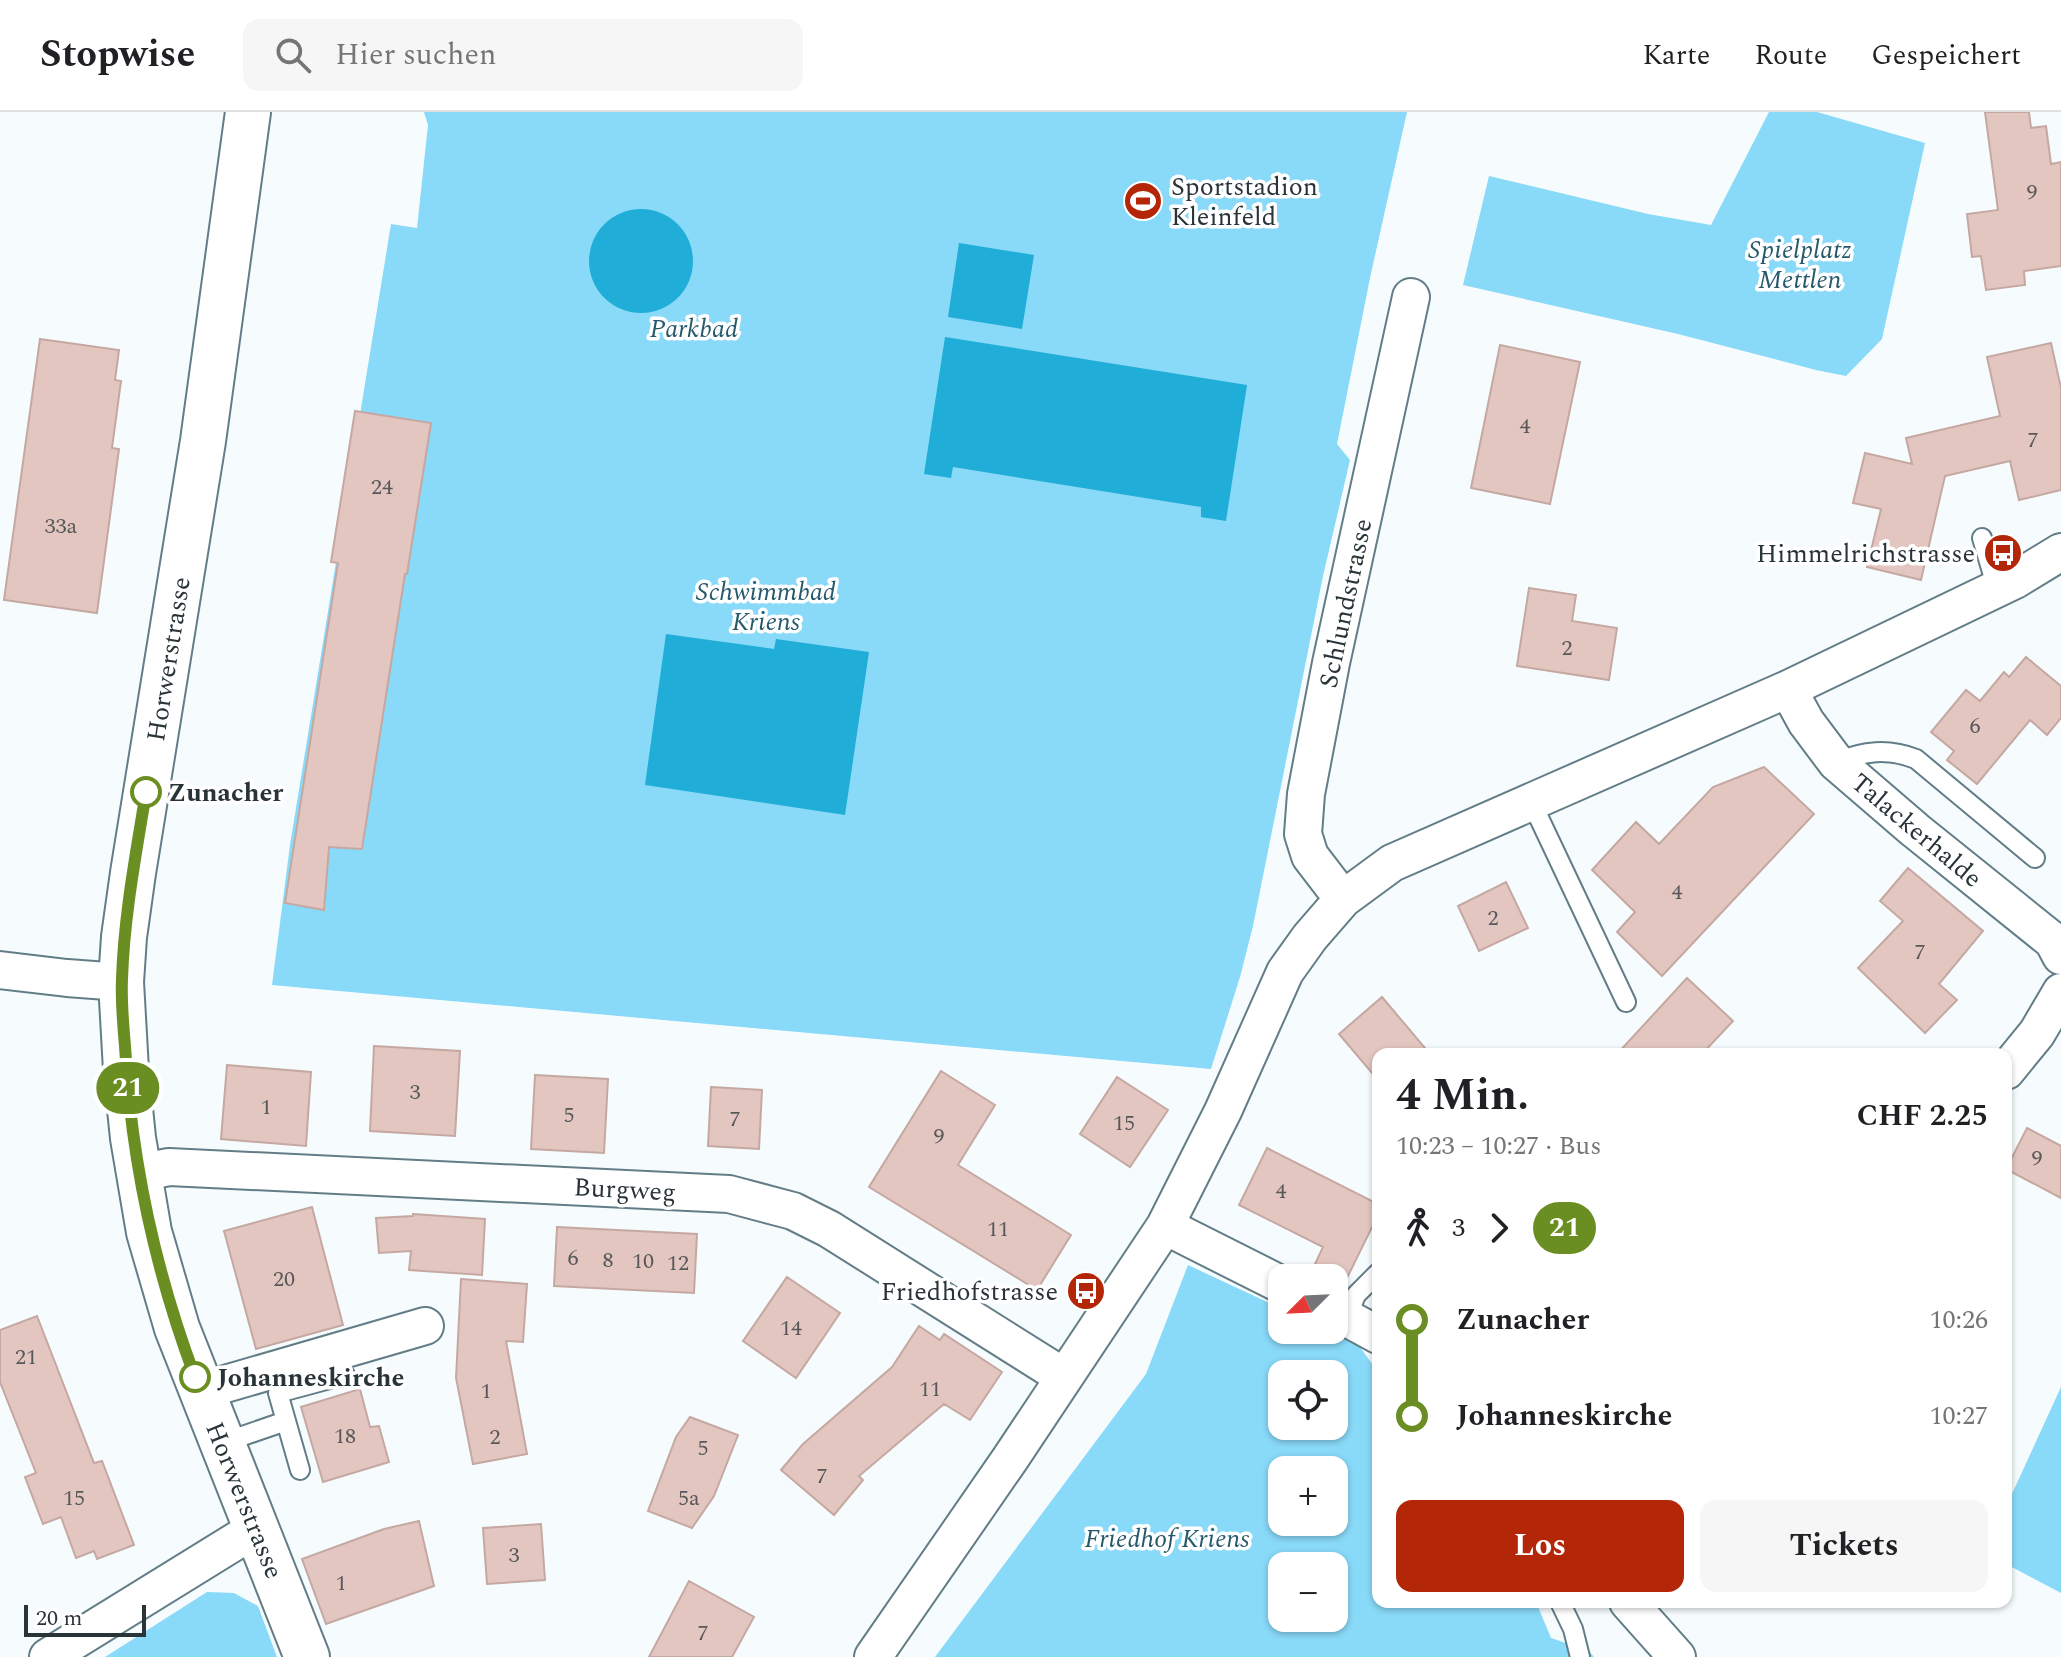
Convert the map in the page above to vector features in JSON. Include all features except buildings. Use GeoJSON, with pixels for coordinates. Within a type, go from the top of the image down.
{"type":"FeatureCollection","features":[{"type":"Feature","properties":{"kind":"street","name":"Horwerstrasse"},"geometry":{"type":"LineString","coordinates":[[248,112],[203,441],[133,873],[121,982],[126,1070],[138,1173],[149,1232],[173,1314],[201,1391],[307,1657]]}},
{"type":"Feature","properties":{"kind":"street","name":"Schlundstrasse"},"geometry":{"type":"LineString","coordinates":[[1343,899],[1310,856],[1303,834],[1306,794],[1331,663],[1411,297]]}},
{"type":"Feature","properties":{"kind":"street"},"geometry":{"type":"LineString","coordinates":[[873,1657],[1165,1226],[1223,1111],[1285,972],[1343,899],[1392,863],[1788,689],[2015,580],[2061,552]]}},
{"type":"Feature","properties":{"kind":"street","name":"Talackerhalde"},"geometry":{"type":"LineString","coordinates":[[1788,689],[1806,722],[1836,762],[2053,941],[2061,956]]}},
{"type":"Feature","properties":{"kind":"street"},"geometry":{"type":"LineString","coordinates":[[0,970],[121,982]]}},
{"type":"Feature","properties":{"kind":"street"},"geometry":{"type":"LineString","coordinates":[[2012,1064],[2037,1033],[2061,992]]}},
{"type":"Feature","properties":{"kind":"street","name":"Burgweg"},"geometry":{"type":"LineString","coordinates":[[138,1173],[169,1167],[729,1194],[793,1211],[829,1229],[1064,1377]]}},
{"type":"Feature","properties":{"kind":"street"},"geometry":{"type":"LineString","coordinates":[[1165,1226],[1268,1278]]}},
{"type":"Feature","properties":{"kind":"street"},"geometry":{"type":"LineString","coordinates":[[201,1391],[425,1326]]}},
{"type":"Feature","properties":{"kind":"street"},"geometry":{"type":"LineString","coordinates":[[48,1657],[257,1528]]}},
{"type":"Feature","properties":{"kind":"street"},"geometry":{"type":"LineString","coordinates":[[1633,1608],[1677,1657]]}},
{"type":"Feature","properties":{"kind":"lane"},"geometry":{"type":"LineString","coordinates":[[1982,538],[1997,589]]}},
{"type":"Feature","properties":{"kind":"lane"},"geometry":{"type":"LineString","coordinates":[[1836,762],[1858,753],[1898,752],[1916,759],[2035,858]]}},
{"type":"Feature","properties":{"kind":"lane"},"geometry":{"type":"LineString","coordinates":[[1531,801],[1626,1002]]}},
{"type":"Feature","properties":{"kind":"lane"},"geometry":{"type":"LineString","coordinates":[[1361,1326],[1356,1295],[1372,1279]]}},
{"type":"Feature","properties":{"kind":"lane"},"geometry":{"type":"LineString","coordinates":[[300,1470],[278,1393],[345,1375]]}},
{"type":"Feature","properties":{"kind":"lane"},"geometry":{"type":"LineString","coordinates":[[222,1443],[286,1421]]}},
{"type":"Feature","properties":{"kind":"lane"},"geometry":{"type":"LineString","coordinates":[[1563,1608],[1573,1629],[1580,1657]]}},
{"type":"Feature","properties":{"kind":"green space","name":"Schwimmbad Kriens"},"geometry":{"type":"Polygon","coordinates":[[[424,112],[1407,112],[1337,444],[1350,460],[1323,576],[1253,926],[1211,1069],[272,985],[290,845],[391,224],[417,228],[428,125],[424,112]]]}},
{"type":"Feature","properties":{"kind":"green space","name":"Spielplatz Mettlen"},"geometry":{"type":"Polygon","coordinates":[[[1769,112],[1817,112],[1925,143],[1882,339],[1846,376],[1463,285],[1489,176],[1648,214],[1711,225],[1769,112]]]}},
{"type":"Feature","properties":{"kind":"green space","name":"Friedhof Kriens"},"geometry":{"type":"Polygon","coordinates":[[[1188,1265],[1268,1302],[1268,1344],[1348,1344],[1348,1339],[1357,1343],[1372,1364],[1372,1608],[1538,1608],[1551,1638],[1589,1651],[1594,1657],[935,1657],[1146,1374],[1188,1265]]]}},
{"type":"Feature","properties":{"kind":"green space"},"geometry":{"type":"Polygon","coordinates":[[[2061,1387],[2061,1593],[2012,1567],[2012,1494],[2061,1387]]]}},
{"type":"Feature","properties":{"kind":"green space"},"geometry":{"type":"Polygon","coordinates":[[[207,1592],[234,1593],[258,1606],[277,1657],[105,1657],[207,1592]]]}},
{"type":"Feature","properties":{"kind":"shaded area"},"geometry":{"type":"Polygon","coordinates":[[[641,209],[661,213],[678,224],[689,241],[693,261],[689,281],[678,298],[661,309],[641,313],[621,309],[604,298],[593,281],[589,261],[593,241],[604,224],[621,213],[641,209]]]}},
{"type":"Feature","properties":{"kind":"shaded area"},"geometry":{"type":"Polygon","coordinates":[[[959,243],[1034,255],[1022,329],[948,317],[959,243]]]}},
{"type":"Feature","properties":{"kind":"shaded area"},"geometry":{"type":"Polygon","coordinates":[[[945,337],[1247,385],[1226,521],[1201,517],[1201,507],[953,467],[951,478],[924,474],[945,337]]]}},
{"type":"Feature","properties":{"kind":"shaded area"},"geometry":{"type":"Polygon","coordinates":[[[666,634],[774,649],[776,639],[869,652],[845,815],[645,785],[666,634]]]}},
{"type":"Feature","properties":{"kind":"bus line","name":"21"},"geometry":{"type":"LineString","coordinates":[[146,792],[124,937],[121,982],[126,1070],[133,1138],[149,1232],[195,1377]]}},
{"type":"Feature","properties":{"kind":"place","name":"Sportstadion Kleinfeld"},"geometry":{"type":"Point","coordinates":[1143,201]}},
{"type":"Feature","properties":{"kind":"place","name":"Himmelrichstrasse"},"geometry":{"type":"Point","coordinates":[2003,553]}},
{"type":"Feature","properties":{"kind":"place","name":"Zunacher"},"geometry":{"type":"Point","coordinates":[146,792]}},
{"type":"Feature","properties":{"kind":"place","name":"Friedhofstrasse"},"geometry":{"type":"Point","coordinates":[1086,1291]}},
{"type":"Feature","properties":{"kind":"place","name":"Johanneskirche"},"geometry":{"type":"Point","coordinates":[195,1377]}},
{"type":"Feature","properties":{"kind":"park label","name":"Parkbad"},"geometry":{"type":"Point","coordinates":[694,328]}}]}
